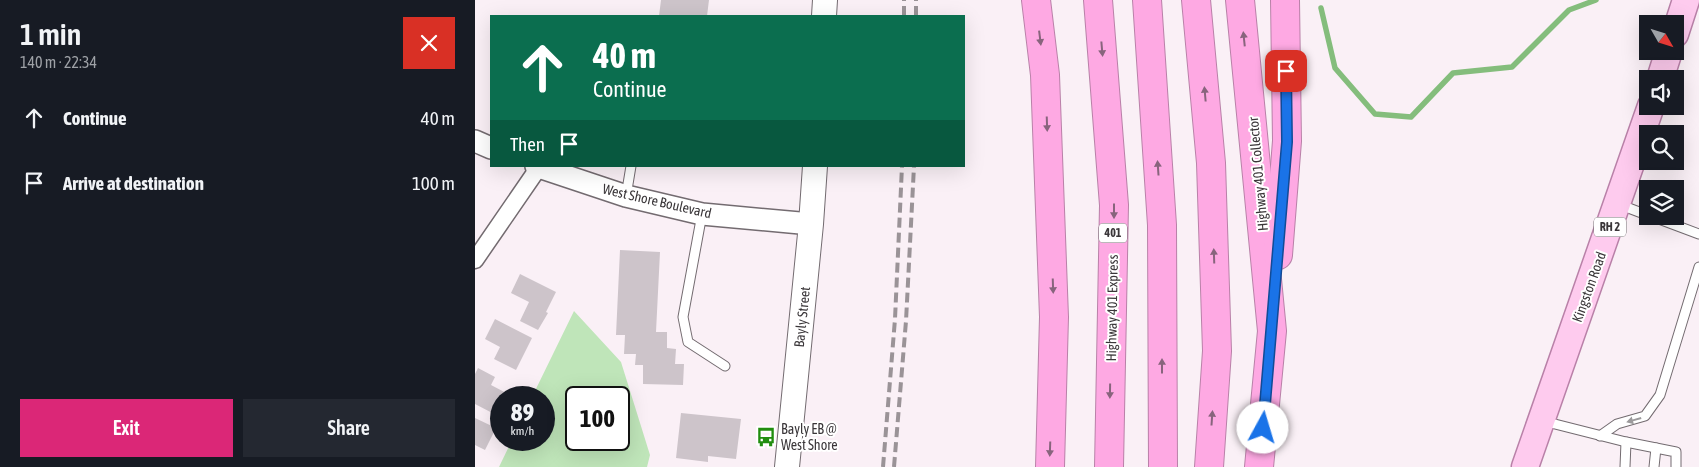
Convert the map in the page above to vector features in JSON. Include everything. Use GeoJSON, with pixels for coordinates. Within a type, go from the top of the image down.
{"type":"FeatureCollection","features":[{"type":"Feature","properties":{"kind":"highway"},"geometry":{"type":"LineString","coordinates":[[1036,0],[1045,75],[1054,317],[1050,467]]}},
{"type":"Feature","properties":{"kind":"highway","name":"Highway 401 Express"},"geometry":{"type":"LineString","coordinates":[[1098,0],[1114,205],[1109,467]]}},
{"type":"Feature","properties":{"kind":"highway"},"geometry":{"type":"LineString","coordinates":[[1147,0],[1162,225],[1163,467]]}},
{"type":"Feature","properties":{"kind":"highway"},"geometry":{"type":"LineString","coordinates":[[1196,0],[1211,163],[1216,331],[1209,467]]}},
{"type":"Feature","properties":{"kind":"highway","name":"Highway 401 Collector"},"geometry":{"type":"LineString","coordinates":[[1240,0],[1272,331],[1259,467]]}},
{"type":"Feature","properties":{"kind":"highway"},"geometry":{"type":"LineString","coordinates":[[1272,331],[1287,142],[1285,0]]}},
{"type":"Feature","properties":{"kind":"main road"},"geometry":{"type":"LineString","coordinates":[[824,15],[825,0]]}},
{"type":"Feature","properties":{"kind":"main road"},"geometry":{"type":"LineString","coordinates":[[1681,15],[1686,0]]}},
{"type":"Feature","properties":{"kind":"main road","name":"Kingston Road"},"geometry":{"type":"LineString","coordinates":[[1525,467],[1648,115]]}},
{"type":"Feature","properties":{"kind":"main road","name":"Bayly Street"},"geometry":{"type":"LineString","coordinates":[[787,467],[815,167]]}},
{"type":"Feature","properties":{"kind":"street"},"geometry":{"type":"LineString","coordinates":[[475,141],[490,148]]}},
{"type":"Feature","properties":{"kind":"street"},"geometry":{"type":"LineString","coordinates":[[475,260],[537,167]]}},
{"type":"Feature","properties":{"kind":"street","name":"West Shore Boulevard"},"geometry":{"type":"LineString","coordinates":[[537,167],[626,196],[702,214],[811,224]]}},
{"type":"Feature","properties":{"kind":"lane"},"geometry":{"type":"LineString","coordinates":[[626,196],[631,167]]}},
{"type":"Feature","properties":{"kind":"lane"},"geometry":{"type":"LineString","coordinates":[[1618,204],[1639,212]]}},
{"type":"Feature","properties":{"kind":"lane"},"geometry":{"type":"LineString","coordinates":[[702,214],[683,317],[688,342],[725,366]]}},
{"type":"Feature","properties":{"kind":"lane"},"geometry":{"type":"LineString","coordinates":[[1674,225],[1699,234]]}},
{"type":"Feature","properties":{"kind":"lane"},"geometry":{"type":"LineString","coordinates":[[1600,436],[1617,424],[1645,416],[1660,395],[1699,267]]}},
{"type":"Feature","properties":{"kind":"lane"},"geometry":{"type":"LineString","coordinates":[[1542,421],[1600,436],[1676,452],[1676,467]]}},
{"type":"Feature","properties":{"kind":"lane"},"geometry":{"type":"LineString","coordinates":[[1625,467],[1626,442]]}},
{"type":"Feature","properties":{"kind":"lane"},"geometry":{"type":"LineString","coordinates":[[1654,467],[1656,448]]}},
{"type":"Feature","properties":{"kind":"green space"},"geometry":{"type":"Polygon","coordinates":[[[574,311],[621,362],[628,386],[565,386],[565,451],[630,451],[630,391],[650,455],[647,467],[499,467],[507,451],[555,451],[555,386],[537,386],[574,311]]]}},
{"type":"Feature","properties":{"kind":"building"},"geometry":{"type":"Polygon","coordinates":[[[661,0],[709,0],[707,15],[659,15],[661,0]]]}},
{"type":"Feature","properties":{"kind":"building"},"geometry":{"type":"Polygon","coordinates":[[[620,250],[660,252],[656,332],[667,332],[667,348],[676,349],[675,364],[684,364],[683,385],[643,384],[643,365],[635,365],[636,354],[624,354],[625,335],[616,335],[620,250]]]}},
{"type":"Feature","properties":{"kind":"building"},"geometry":{"type":"Polygon","coordinates":[[[520,274],[556,292],[546,312],[548,313],[538,330],[520,321],[529,302],[511,293],[520,274]]]}},
{"type":"Feature","properties":{"kind":"building"},"geometry":{"type":"Polygon","coordinates":[[[495,319],[532,338],[516,370],[494,359],[500,347],[485,339],[495,319]]]}},
{"type":"Feature","properties":{"kind":"building"},"geometry":{"type":"Polygon","coordinates":[[[478,368],[495,377],[491,385],[493,386],[490,386],[490,412],[475,404],[475,374],[478,368]]]}},
{"type":"Feature","properties":{"kind":"building"},"geometry":{"type":"Polygon","coordinates":[[[681,413],[741,419],[736,459],[708,456],[708,462],[676,458],[681,413]]]}},
{"type":"Feature","properties":{"kind":"building"},"geometry":{"type":"Polygon","coordinates":[[[475,418],[490,425],[490,440],[485,450],[475,445],[475,418]]]}},
{"type":"Feature","properties":{"kind":"waterway"},"geometry":{"type":"LineString","coordinates":[[1321,8],[1335,68],[1375,114],[1411,117],[1453,73],[1512,67],[1569,10],[1596,0]]}},
{"type":"Feature","properties":{"kind":"railway"},"geometry":{"type":"LineString","coordinates":[[904,0],[904,15]]}},
{"type":"Feature","properties":{"kind":"railway"},"geometry":{"type":"LineString","coordinates":[[916,0],[916,15]]}},
{"type":"Feature","properties":{"kind":"railway"},"geometry":{"type":"LineString","coordinates":[[883,467],[895,319],[902,167]]}},
{"type":"Feature","properties":{"kind":"railway"},"geometry":{"type":"LineString","coordinates":[[894,467],[906,321],[914,167]]}},
{"type":"Feature","properties":{"kind":"place","name":"Bayly EB @ West Shore"},"geometry":{"type":"Point","coordinates":[766,437]}},
{"type":"Feature","properties":{"kind":"route"},"geometry":{"type":"LineString","coordinates":[[1263,428],[1287,142],[1286,71]]}}]}
